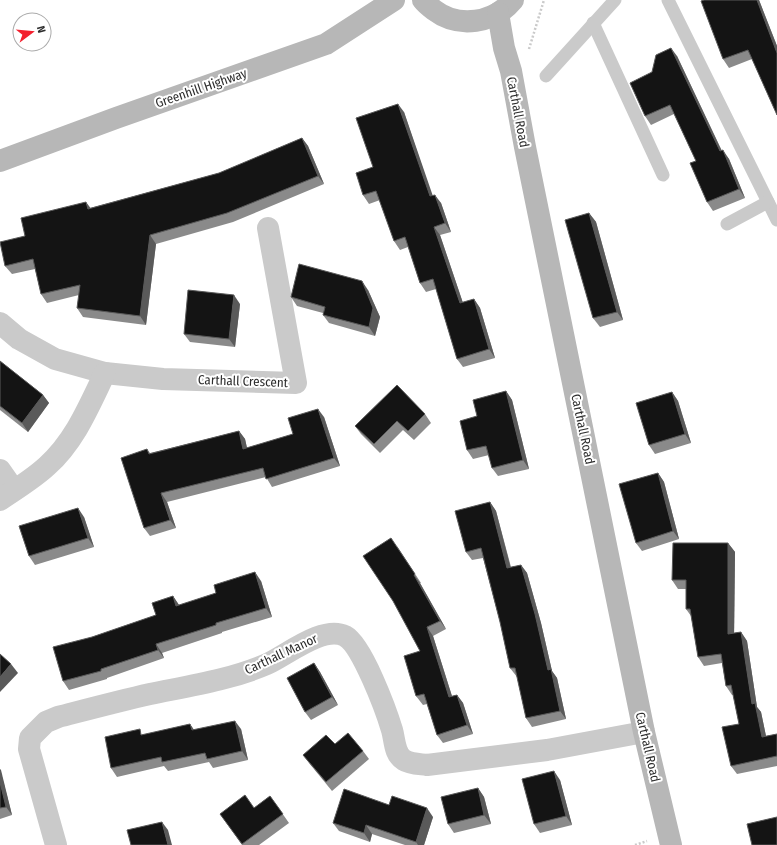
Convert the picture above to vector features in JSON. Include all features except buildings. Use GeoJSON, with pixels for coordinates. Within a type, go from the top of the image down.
{"type":"FeatureCollection","features":[{"type":"Feature","properties":{"kind":"main road","name":"Greenhill Highway"},"geometry":{"type":"LineString","coordinates":[[0,161],[116,118],[326,44],[394,0]]}},
{"type":"Feature","properties":{"kind":"main road"},"geometry":{"type":"LineString","coordinates":[[423,0],[425,4],[441,15],[460,21],[480,21],[506,7]]}},
{"type":"Feature","properties":{"kind":"main road","name":"Carthall Road"},"geometry":{"type":"LineString","coordinates":[[506,7],[504,48],[511,71],[525,147],[644,732],[671,845]]}},
{"type":"Feature","properties":{"kind":"street","name":"Carthall Crescent"},"geometry":{"type":"LineString","coordinates":[[0,323],[19,339],[55,359],[105,373],[163,379],[296,383],[268,228]]}},
{"type":"Feature","properties":{"kind":"street"},"geometry":{"type":"LineString","coordinates":[[0,470],[7,495],[48,466],[69,442],[81,423],[105,373]]}},
{"type":"Feature","properties":{"kind":"street","name":"Carthall Manor"},"geometry":{"type":"LineString","coordinates":[[56,845],[29,748],[30,738],[46,722],[58,717],[144,696],[227,678],[267,664],[319,636],[332,633],[345,636],[355,645],[366,662],[392,730],[396,751],[403,760],[414,764],[427,765],[547,750],[644,732]]}},
{"type":"Feature","properties":{"kind":"lane"},"geometry":{"type":"LineString","coordinates":[[546,76],[615,0]]}},
{"type":"Feature","properties":{"kind":"lane"},"geometry":{"type":"LineString","coordinates":[[668,0],[777,220]]}},
{"type":"Feature","properties":{"kind":"lane"},"geometry":{"type":"LineString","coordinates":[[593,23],[663,175]]}},
{"type":"Feature","properties":{"kind":"lane"},"geometry":{"type":"LineString","coordinates":[[727,224],[768,202]]}}]}
